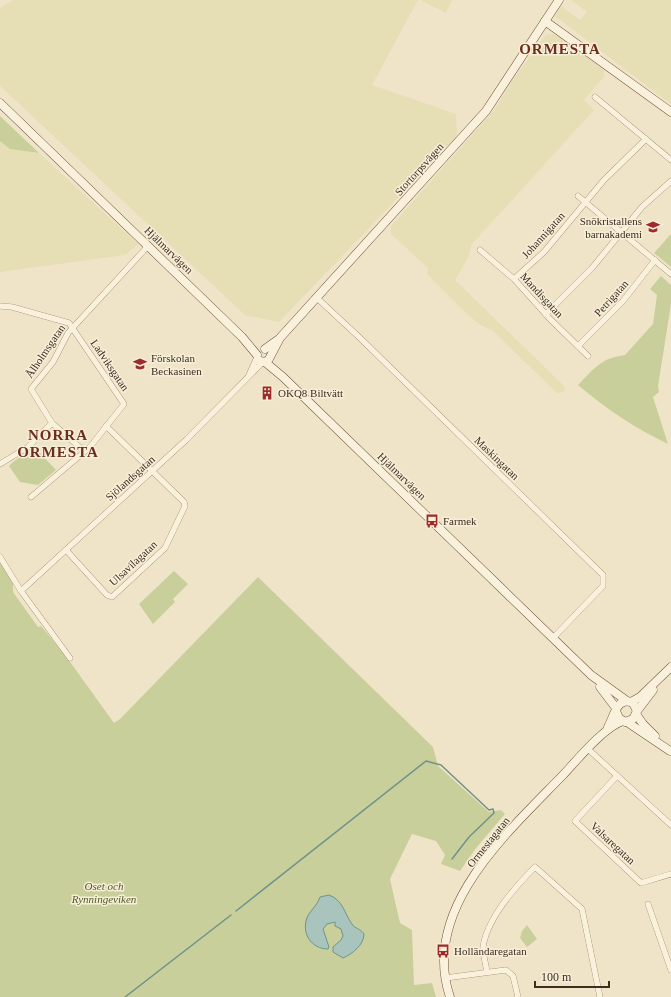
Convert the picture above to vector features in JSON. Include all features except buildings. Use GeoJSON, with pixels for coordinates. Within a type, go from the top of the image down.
{"type":"FeatureCollection","features":[{"type":"Feature","properties":{"kind":"street","name":"Stortorpsvägen"},"geometry":{"type":"LineString","coordinates":[[264,356],[486,111],[559,0]]}},
{"type":"Feature","properties":{"kind":"street"},"geometry":{"type":"LineString","coordinates":[[545,21],[671,112]]}},
{"type":"Feature","properties":{"kind":"street"},"geometry":{"type":"LineString","coordinates":[[595,97],[671,160]]}},
{"type":"Feature","properties":{"kind":"street","name":"Hjälmarvägen"},"geometry":{"type":"LineString","coordinates":[[0,103],[264,356],[591,675],[608,689],[629,702]]}},
{"type":"Feature","properties":{"kind":"street","name":"Johannigatan"},"geometry":{"type":"LineString","coordinates":[[514,279],[544,252],[584,202],[646,139]]}},
{"type":"Feature","properties":{"kind":"street"},"geometry":{"type":"LineString","coordinates":[[546,314],[592,268],[642,207],[671,181]]}},
{"type":"Feature","properties":{"kind":"street"},"geometry":{"type":"LineString","coordinates":[[578,196],[671,274]]}},
{"type":"Feature","properties":{"kind":"street","name":"Ålholmsgatan"},"geometry":{"type":"LineString","coordinates":[[84,452],[52,422],[31,389],[48,369],[67,334],[148,246]]}},
{"type":"Feature","properties":{"kind":"street","name":"Mandisgatan"},"geometry":{"type":"LineString","coordinates":[[480,250],[514,279],[588,356]]}},
{"type":"Feature","properties":{"kind":"street","name":"Petrigatan"},"geometry":{"type":"LineString","coordinates":[[578,346],[623,301],[655,260]]}},
{"type":"Feature","properties":{"kind":"street","name":"Maskingatan"},"geometry":{"type":"LineString","coordinates":[[317,298],[359,337],[603,575],[604,583],[600,590],[553,638]]}},
{"type":"Feature","properties":{"kind":"street"},"geometry":{"type":"LineString","coordinates":[[0,306],[12,307],[69,322],[73,327]]}},
{"type":"Feature","properties":{"kind":"street","name":"Ladviksgatan"},"geometry":{"type":"LineString","coordinates":[[31,497],[90,447],[124,404],[73,327]]}},
{"type":"Feature","properties":{"kind":"street","name":"Sjölandsgatan"},"geometry":{"type":"LineString","coordinates":[[21,591],[210,416],[249,375],[264,356]]}},
{"type":"Feature","properties":{"kind":"street"},"geometry":{"type":"LineString","coordinates":[[0,464],[28,447],[52,422]]}},
{"type":"Feature","properties":{"kind":"street"},"geometry":{"type":"LineString","coordinates":[[106,426],[152,471]]}},
{"type":"Feature","properties":{"kind":"street","name":"Ulsavilagatan"},"geometry":{"type":"LineString","coordinates":[[66,550],[107,595],[112,597],[116,594],[165,548],[185,506],[184,502],[152,471]]}},
{"type":"Feature","properties":{"kind":"street"},"geometry":{"type":"LineString","coordinates":[[0,557],[21,591],[70,658]]}},
{"type":"Feature","properties":{"kind":"street"},"geometry":{"type":"LineString","coordinates":[[669,669],[640,697],[629,702],[620,703],[616,710],[618,717],[671,752]]}},
{"type":"Feature","properties":{"kind":"street"},"geometry":{"type":"LineString","coordinates":[[625,721],[633,719],[669,669]]}},
{"type":"Feature","properties":{"kind":"street","name":"Hjälmarvägen"},"geometry":{"type":"LineString","coordinates":[[591,675],[616,710]]}},
{"type":"Feature","properties":{"kind":"street"},"geometry":{"type":"LineString","coordinates":[[629,702],[635,706],[636,713],[643,724],[671,752]]}},
{"type":"Feature","properties":{"kind":"street","name":"Ormestagatan"},"geometry":{"type":"LineString","coordinates":[[450,997],[445,978],[443,956],[447,929],[453,914],[472,879],[501,840],[607,729],[616,710]]}},
{"type":"Feature","properties":{"kind":"street","name":"Ormestagatan"},"geometry":{"type":"LineString","coordinates":[[607,729],[625,721]]}},
{"type":"Feature","properties":{"kind":"street"},"geometry":{"type":"LineString","coordinates":[[588,749],[671,825]]}},
{"type":"Feature","properties":{"kind":"street","name":"Valsaregatan"},"geometry":{"type":"LineString","coordinates":[[617,776],[575,821],[641,883],[671,874]]}},
{"type":"Feature","properties":{"kind":"street"},"geometry":{"type":"LineString","coordinates":[[487,972],[483,948],[486,936],[502,904],[535,867],[582,909],[600,997]]}},
{"type":"Feature","properties":{"kind":"street"},"geometry":{"type":"LineString","coordinates":[[648,904],[671,970]]}},
{"type":"Feature","properties":{"kind":"street"},"geometry":{"type":"LineString","coordinates":[[445,978],[506,970],[513,976],[518,997]]}},
{"type":"Feature","properties":{"kind":"shaded area"},"geometry":{"type":"Polygon","coordinates":[[[13,0],[418,0],[372,85],[456,114],[457,136],[279,322],[245,315],[0,86],[0,8],[13,0]]]}},
{"type":"Feature","properties":{"kind":"shaded area"},"geometry":{"type":"Polygon","coordinates":[[[420,0],[452,0],[446,13],[420,0]]]}},
{"type":"Feature","properties":{"kind":"shaded area"},"geometry":{"type":"Polygon","coordinates":[[[571,0],[671,0],[671,104],[555,16],[561,6],[580,20],[587,12],[571,0]]]}},
{"type":"Feature","properties":{"kind":"shaded area"},"geometry":{"type":"Polygon","coordinates":[[[554,34],[604,70],[604,77],[584,100],[594,110],[471,245],[469,256],[455,280],[565,387],[564,392],[557,393],[492,330],[482,326],[469,316],[427,274],[428,268],[391,234],[391,226],[495,109],[512,81],[546,35],[554,34]]]}},
{"type":"Feature","properties":{"kind":"shaded area"},"geometry":{"type":"Polygon","coordinates":[[[0,141],[10,149],[39,153],[138,244],[125,255],[0,272],[0,141]]]}},
{"type":"Feature","properties":{"kind":"green space"},"geometry":{"type":"Polygon","coordinates":[[[0,116],[39,153],[10,149],[0,141],[0,116]]]}},
{"type":"Feature","properties":{"kind":"green space"},"geometry":{"type":"Polygon","coordinates":[[[671,234],[671,267],[654,253],[671,234]]]}},
{"type":"Feature","properties":{"kind":"green space"},"geometry":{"type":"Polygon","coordinates":[[[661,276],[671,285],[671,304],[658,386],[659,392],[653,397],[668,444],[621,418],[578,385],[604,361],[617,356],[625,355],[653,324],[657,295],[650,289],[661,276]]]}},
{"type":"Feature","properties":{"kind":"green space"},"geometry":{"type":"Polygon","coordinates":[[[37,450],[56,470],[38,485],[20,482],[9,466],[15,460],[29,452],[37,450]]]}},
{"type":"Feature","properties":{"kind":"green space","name":"Oset och Rynningeviken"},"geometry":{"type":"Polygon","coordinates":[[[0,561],[13,583],[13,592],[38,627],[41,626],[68,659],[114,723],[120,719],[258,577],[433,747],[438,766],[489,812],[501,810],[505,814],[476,848],[460,871],[441,864],[445,855],[436,841],[412,834],[390,879],[400,923],[412,930],[414,985],[432,983],[436,997],[0,997],[0,561]]]}},
{"type":"Feature","properties":{"kind":"green space"},"geometry":{"type":"Polygon","coordinates":[[[174,571],[188,584],[173,599],[175,602],[153,624],[139,604],[174,571]]]}},
{"type":"Feature","properties":{"kind":"green space"},"geometry":{"type":"Polygon","coordinates":[[[527,925],[537,939],[527,947],[520,938],[522,931],[527,925]]]}},
{"type":"Feature","properties":{"kind":"water"},"geometry":{"type":"Polygon","coordinates":[[[329,895],[334,897],[340,903],[353,926],[364,934],[362,942],[354,952],[343,958],[333,952],[333,947],[341,940],[343,936],[341,929],[335,926],[335,922],[327,924],[323,929],[329,947],[328,949],[317,946],[309,940],[307,935],[306,924],[308,916],[320,897],[329,895]]]}},
{"type":"Feature","properties":{"kind":"waterway"},"geometry":{"type":"LineString","coordinates":[[236,911],[426,761],[441,765],[489,810],[493,809],[494,813],[469,837],[452,859]]}},
{"type":"Feature","properties":{"kind":"waterway"},"geometry":{"type":"LineString","coordinates":[[125,997],[231,915]]}},
{"type":"Feature","properties":{"kind":"place","name":"Snökristallens barnakademi"},"geometry":{"type":"Point","coordinates":[653,227]}},
{"type":"Feature","properties":{"kind":"place","name":"Förskolan Beckasinen"},"geometry":{"type":"Point","coordinates":[140,364]}},
{"type":"Feature","properties":{"kind":"place","name":"OKQ8 Biltvätt"},"geometry":{"type":"Point","coordinates":[267,393]}},
{"type":"Feature","properties":{"kind":"place","name":"Farmek"},"geometry":{"type":"Point","coordinates":[432,521]}},
{"type":"Feature","properties":{"kind":"place","name":"Holländaregatan"},"geometry":{"type":"Point","coordinates":[443,951]}},
{"type":"Feature","properties":{"kind":"district","name":"ORMESTA"},"geometry":{"type":"Point","coordinates":[560,49]}},
{"type":"Feature","properties":{"kind":"district","name":"NORRA ORMESTA"},"geometry":{"type":"Point","coordinates":[58,444]}}]}
